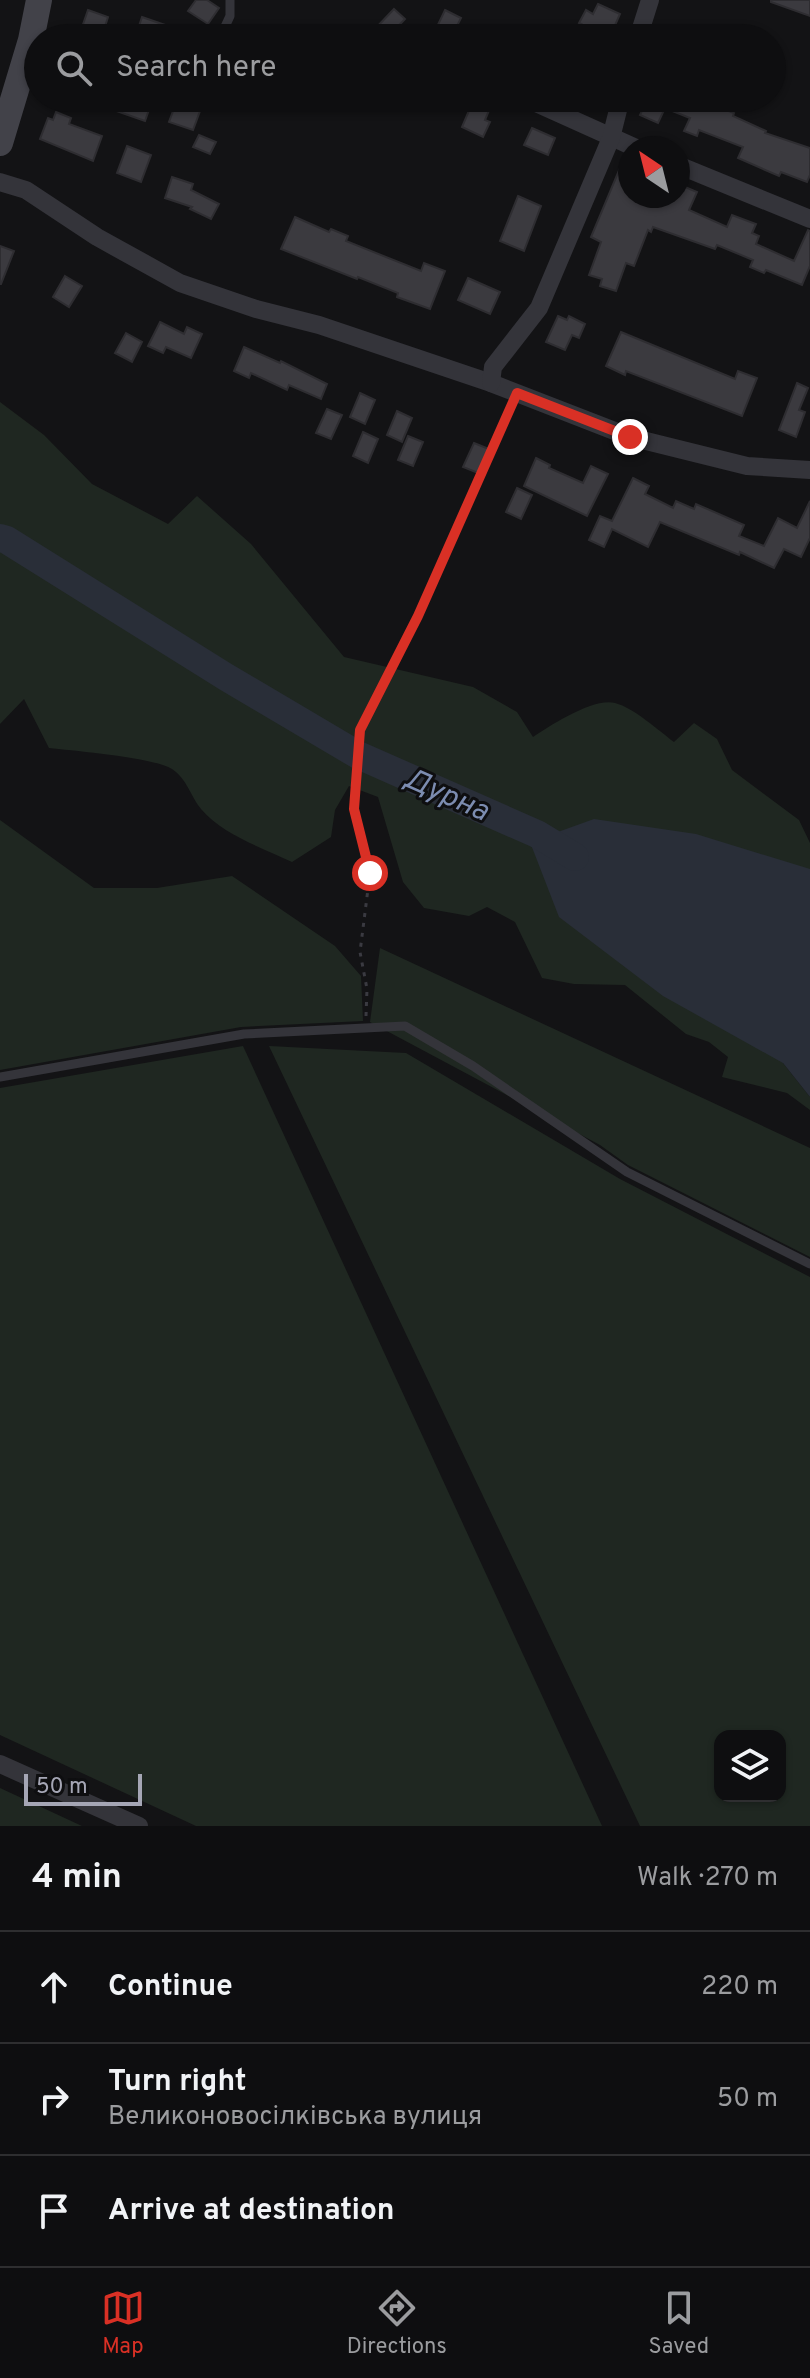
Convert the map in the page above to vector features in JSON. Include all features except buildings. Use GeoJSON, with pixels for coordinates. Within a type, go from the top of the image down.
{"type":"FeatureCollection","features":[{"type":"Feature","properties":{"kind":"main road"},"geometry":{"type":"LineString","coordinates":[[36,24],[39,0]]}},
{"type":"Feature","properties":{"kind":"main road"},"geometry":{"type":"LineString","coordinates":[[0,143],[24,71]]}},
{"type":"Feature","properties":{"kind":"street"},"geometry":{"type":"LineString","coordinates":[[642,24],[650,0]]}},
{"type":"Feature","properties":{"kind":"street"},"geometry":{"type":"LineString","coordinates":[[555,112],[618,141]]}},
{"type":"Feature","properties":{"kind":"street"},"geometry":{"type":"LineString","coordinates":[[491,383],[493,367],[539,308],[611,138],[618,112]]}},
{"type":"Feature","properties":{"kind":"street"},"geometry":{"type":"LineString","coordinates":[[690,170],[810,219]]}},
{"type":"Feature","properties":{"kind":"street"},"geometry":{"type":"LineString","coordinates":[[0,182],[26,190],[97,237],[180,283],[256,309],[319,325],[491,383],[630,437],[747,466],[810,470]]}},
{"type":"Feature","properties":{"kind":"street"},"geometry":{"type":"LineString","coordinates":[[0,1764],[139,1826]]}},
{"type":"Feature","properties":{"kind":"lane"},"geometry":{"type":"LineString","coordinates":[[226,24],[230,16],[230,0]]}},
{"type":"Feature","properties":{"kind":"lane"},"geometry":{"type":"LineString","coordinates":[[0,1077],[244,1034],[405,1026],[473,1066],[627,1172],[810,1264]]}},
{"type":"Feature","properties":{"kind":"path"},"geometry":{"type":"LineString","coordinates":[[365,1028],[367,989],[360,952],[370,873],[354,809],[360,730],[418,616],[517,393]]}},
{"type":"Feature","properties":{"kind":"shaded area"},"geometry":{"type":"Polygon","coordinates":[[[0,402],[44,435],[92,484],[168,524],[197,496],[251,544],[344,657],[473,687],[517,712],[533,737],[572,714],[606,702],[630,710],[674,742],[694,723],[717,739],[732,770],[799,820],[810,843],[810,893],[783,1063],[810,1097],[810,1110],[787,1093],[722,1077],[728,1057],[709,1042],[686,1034],[625,985],[574,984],[542,978],[515,922],[487,907],[469,916],[424,908],[403,882],[378,797],[349,786],[335,810],[331,837],[292,862],[220,826],[201,809],[185,782],[172,769],[131,758],[49,748],[24,699],[0,724],[0,402]]]}},
{"type":"Feature","properties":{"kind":"shaded area"},"geometry":{"type":"Polygon","coordinates":[[[594,819],[696,834],[810,869],[810,1097],[783,1063],[663,996],[559,917],[530,842],[594,819]]]}},
{"type":"Feature","properties":{"kind":"shaded area"},"geometry":{"type":"Polygon","coordinates":[[[0,820],[94,888],[157,888],[232,876],[335,946],[361,976],[363,1021],[241,1027],[0,1070],[0,820]]]}},
{"type":"Feature","properties":{"kind":"shaded area"},"geometry":{"type":"Polygon","coordinates":[[[380,948],[810,1148],[810,1257],[628,1165],[600,1145],[370,1022],[380,948]]]}},
{"type":"Feature","properties":{"kind":"shaded area"},"geometry":{"type":"Polygon","coordinates":[[[243,1046],[602,1826],[196,1826],[0,1735],[0,1088],[243,1046]]]}},
{"type":"Feature","properties":{"kind":"shaded area"},"geometry":{"type":"Polygon","coordinates":[[[269,1046],[406,1053],[620,1179],[810,1277],[810,1826],[640,1826],[269,1046]]]}},
{"type":"Feature","properties":{"kind":"shaded area"},"geometry":{"type":"Polygon","coordinates":[[[0,1788],[82,1826],[0,1826],[0,1788]]]}},
{"type":"Feature","properties":{"kind":"waterway","name":"Дурна"},"geometry":{"type":"LineString","coordinates":[[0,538],[358,755],[537,834],[575,857]]}},
{"type":"Feature","properties":{"kind":"route"},"geometry":{"type":"LineString","coordinates":[[370,873],[354,809],[360,730],[418,616],[517,393],[630,437]]}}]}
